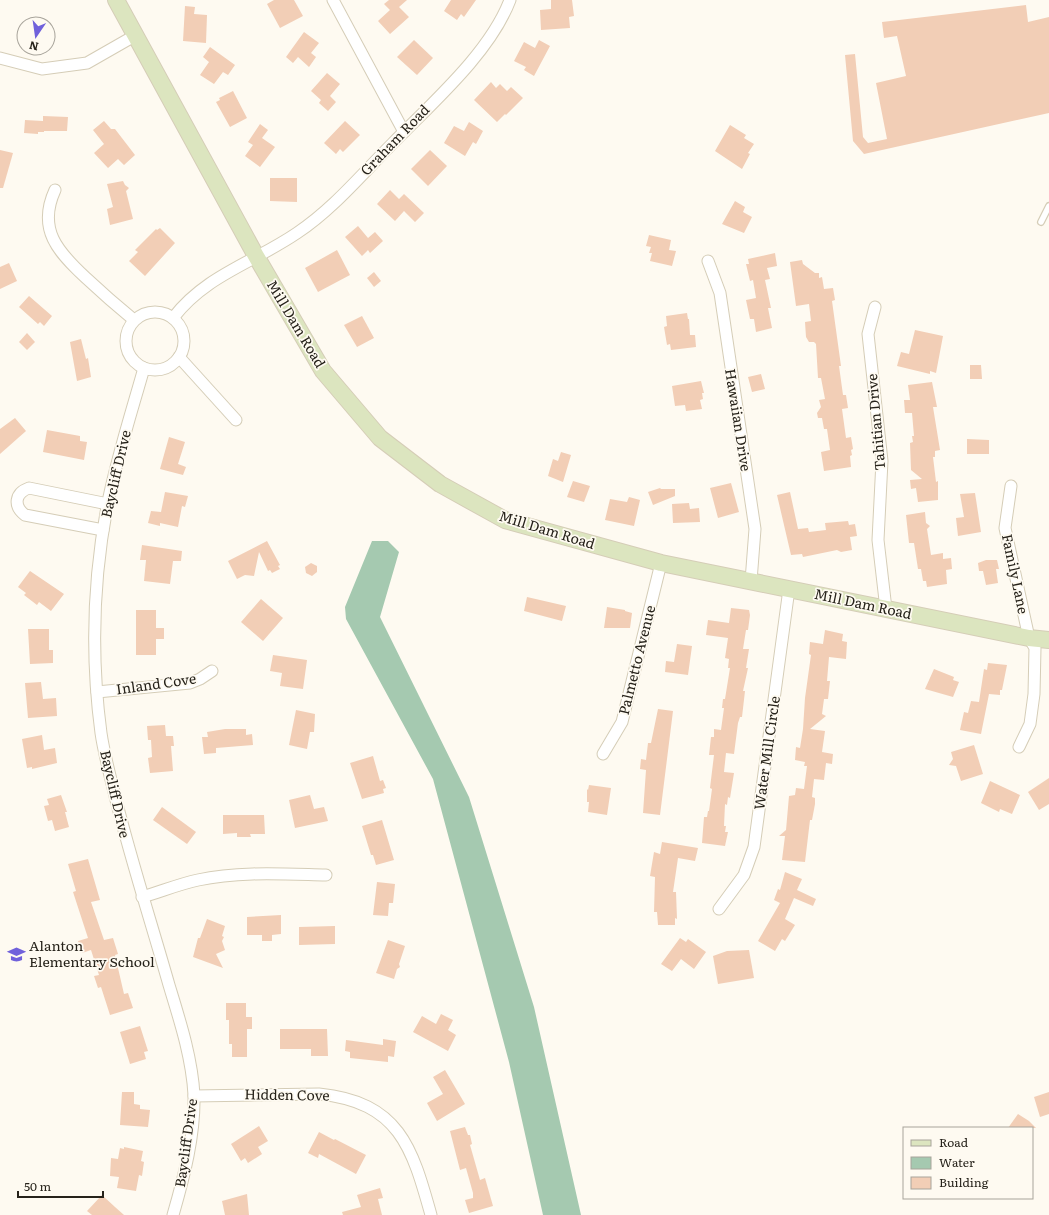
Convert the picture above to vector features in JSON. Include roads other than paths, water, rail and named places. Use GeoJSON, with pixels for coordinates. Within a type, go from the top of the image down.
{"type":"FeatureCollection","features":[{"type":"Feature","properties":{"kind":"street","name":"Mill Dam Road"},"geometry":{"type":"LineString","coordinates":[[116,0],[256,256],[323,371],[380,438],[440,484],[505,520],[661,563],[1029,638],[1049,640]]}},
{"type":"Feature","properties":{"kind":"street"},"geometry":{"type":"LineString","coordinates":[[333,0],[404,132]]}},
{"type":"Feature","properties":{"kind":"street","name":"Graham Road"},"geometry":{"type":"LineString","coordinates":[[256,256],[295,235],[329,208],[471,62],[501,20],[510,0]]}},
{"type":"Feature","properties":{"kind":"street"},"geometry":{"type":"LineString","coordinates":[[0,58],[42,69],[87,63],[136,35]]}},
{"type":"Feature","properties":{"kind":"street"},"geometry":{"type":"LineString","coordinates":[[55,190],[48,216],[49,228],[56,246],[82,275],[134,320]]}},
{"type":"Feature","properties":{"kind":"street"},"geometry":{"type":"LineString","coordinates":[[173,318],[182,305],[199,290],[224,273],[256,256]]}},
{"type":"Feature","properties":{"kind":"street","name":"Hawaiian Drive"},"geometry":{"type":"LineString","coordinates":[[708,262],[720,293],[755,528],[751,581]]}},
{"type":"Feature","properties":{"kind":"street","name":"Tahitian Drive"},"geometry":{"type":"LineString","coordinates":[[875,307],[868,334],[882,461],[878,540],[886,609]]}},
{"type":"Feature","properties":{"kind":"street"},"geometry":{"type":"LineString","coordinates":[[149,312],[165,314],[173,318],[182,329],[184,344],[179,357],[174,363],[159,370],[144,368],[131,358],[125,342],[126,334],[134,320],[149,312]]}},
{"type":"Feature","properties":{"kind":"street"},"geometry":{"type":"LineString","coordinates":[[179,357],[236,420]]}},
{"type":"Feature","properties":{"kind":"street","name":"Baycliff Drive"},"geometry":{"type":"LineString","coordinates":[[144,368],[108,504],[103,530],[97,579],[95,625],[97,692],[101,734],[111,778],[129,852],[156,938],[184,1036],[194,1096],[187,1157],[173,1215]]}},
{"type":"Feature","properties":{"kind":"street","name":"Family Lane"},"geometry":{"type":"LineString","coordinates":[[1011,486],[1005,528],[1029,638],[1035,648],[1034,694],[1030,724],[1020,747]]}},
{"type":"Feature","properties":{"kind":"street"},"geometry":{"type":"LineString","coordinates":[[103,530],[25,515],[17,506],[17,500],[20,493],[29,488],[108,504]]}},
{"type":"Feature","properties":{"kind":"street","name":"Palmetto Avenue"},"geometry":{"type":"LineString","coordinates":[[604,754],[622,722],[661,563]]}},
{"type":"Feature","properties":{"kind":"street","name":"Water Mill Circle"},"geometry":{"type":"LineString","coordinates":[[719,909],[744,875],[754,848],[789,589]]}},
{"type":"Feature","properties":{"kind":"street","name":"Inland Cove"},"geometry":{"type":"LineString","coordinates":[[97,692],[190,682],[200,679],[212,671]]}},
{"type":"Feature","properties":{"kind":"street"},"geometry":{"type":"LineString","coordinates":[[142,897],[198,880],[231,876],[279,873],[326,875]]}},
{"type":"Feature","properties":{"kind":"street","name":"Hidden Cove"},"geometry":{"type":"LineString","coordinates":[[194,1096],[319,1094],[340,1096],[358,1101],[375,1110],[399,1132],[417,1166],[430,1215]]}},
{"type":"Feature","properties":{"kind":"lane"},"geometry":{"type":"LineString","coordinates":[[1041,222],[1049,206]]}},
{"type":"Feature","properties":{"kind":"water"},"geometry":{"type":"Polygon","coordinates":[[[372,541],[388,541],[399,552],[380,617],[469,797],[534,1007],[581,1215],[543,1215],[509,1062],[433,779],[346,619],[345,607],[372,541]]]}},
{"type":"Feature","properties":{"kind":"place","name":"Alanton Elementary School"},"geometry":{"type":"Point","coordinates":[16,954]}}]}
